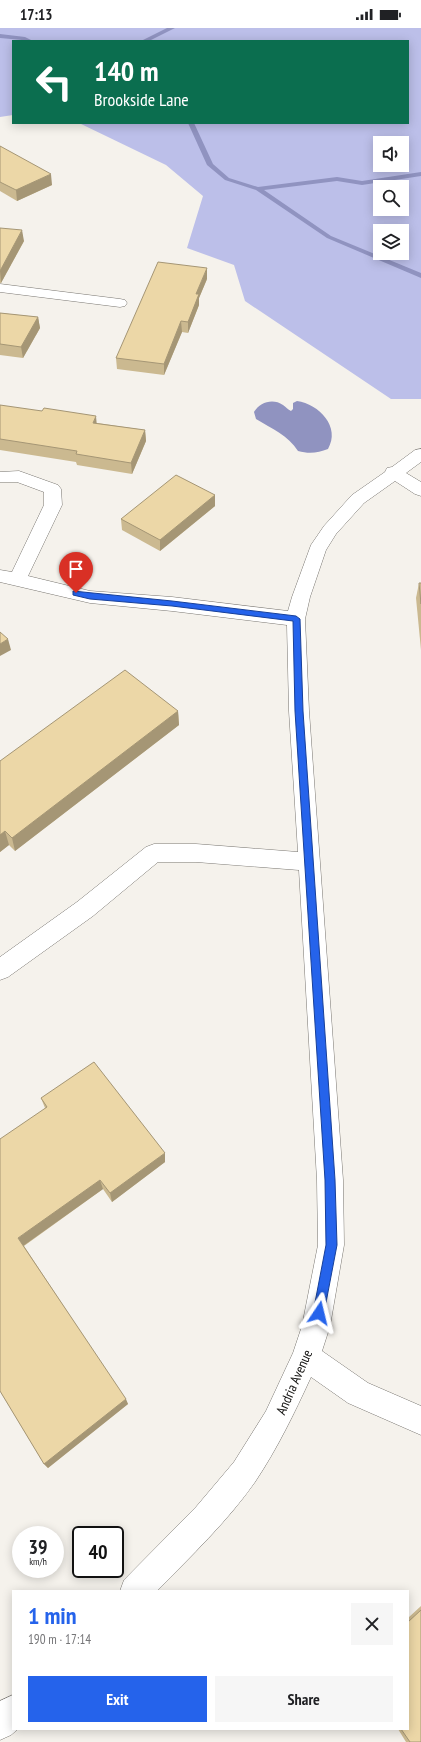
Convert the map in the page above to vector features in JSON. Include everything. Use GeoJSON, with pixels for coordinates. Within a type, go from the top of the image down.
{"type":"FeatureCollection","features":[{"type":"Feature","properties":{"kind":"street"},"geometry":{"type":"LineString","coordinates":[[0,288],[120,303]]}},
{"type":"Feature","properties":{"kind":"street","name":"Andria Avenue"},"geometry":{"type":"LineString","coordinates":[[136,1590],[207,1518],[244,1472],[276,1421],[306,1357],[316,1326],[331,1245],[330,1180],[299,711],[296,619],[301,597],[317,549],[330,530],[358,499],[421,454]]}},
{"type":"Feature","properties":{"kind":"street"},"geometry":{"type":"LineString","coordinates":[[394,472],[421,490]]}},
{"type":"Feature","properties":{"kind":"street"},"geometry":{"type":"LineString","coordinates":[[0,477],[19,476],[52,489],[53,505],[8,578],[90,597],[172,604],[296,619]]}},
{"type":"Feature","properties":{"kind":"street"},"geometry":{"type":"LineString","coordinates":[[0,970],[86,909],[154,853],[196,852],[309,862]]}},
{"type":"Feature","properties":{"kind":"street"},"geometry":{"type":"LineString","coordinates":[[306,1357],[358,1393],[421,1421]]}},
{"type":"Feature","properties":{"kind":"street"},"geometry":{"type":"LineString","coordinates":[[0,1724],[12,1712]]}},
{"type":"Feature","properties":{"kind":"shaded area"},"geometry":{"type":"Polygon","coordinates":[[[0,28],[421,28],[421,399],[391,399],[245,301],[234,265],[187,248],[203,196],[166,165],[81,124],[409,124],[409,40],[12,40],[12,115],[0,117],[0,28]]]}},
{"type":"Feature","properties":{"kind":"shaded area"},"geometry":{"type":"Polygon","coordinates":[[[297,401],[313,407],[326,418],[332,433],[328,449],[313,453],[298,451],[285,436],[256,419],[254,412],[267,402],[279,403],[291,411],[293,409],[293,403],[297,401]]]}},
{"type":"Feature","properties":{"kind":"building"},"geometry":{"type":"Polygon","coordinates":[[[0,146],[51,174],[16,190],[0,182],[0,146]]]}},
{"type":"Feature","properties":{"kind":"building"},"geometry":{"type":"Polygon","coordinates":[[[0,228],[22,230],[0,271],[0,228]]]}},
{"type":"Feature","properties":{"kind":"building"},"geometry":{"type":"Polygon","coordinates":[[[158,262],[207,268],[196,294],[199,294],[188,322],[181,321],[164,364],[116,358],[158,262]]]}},
{"type":"Feature","properties":{"kind":"building"},"geometry":{"type":"Polygon","coordinates":[[[0,313],[38,317],[21,347],[0,344],[0,313]]]}},
{"type":"Feature","properties":{"kind":"building"},"geometry":{"type":"Polygon","coordinates":[[[0,405],[42,411],[44,408],[96,416],[93,423],[145,430],[131,463],[76,454],[77,451],[0,439],[0,405]]]}},
{"type":"Feature","properties":{"kind":"building"},"geometry":{"type":"Polygon","coordinates":[[[176,475],[215,495],[160,540],[121,519],[176,475]]]}},
{"type":"Feature","properties":{"kind":"building"},"geometry":{"type":"Polygon","coordinates":[[[419,583],[421,583],[421,604],[419,583]]]}},
{"type":"Feature","properties":{"kind":"building"},"geometry":{"type":"Polygon","coordinates":[[[0,632],[8,639],[0,644],[0,632]]]}},
{"type":"Feature","properties":{"kind":"building"},"geometry":{"type":"Polygon","coordinates":[[[125,670],[178,711],[12,838],[5,831],[0,835],[0,761],[125,670]]]}},
{"type":"Feature","properties":{"kind":"building"},"geometry":{"type":"Polygon","coordinates":[[[94,1062],[165,1153],[110,1193],[100,1180],[18,1238],[126,1399],[44,1464],[0,1391],[0,1139],[47,1107],[41,1098],[94,1062]]]}},
{"type":"Feature","properties":{"kind":"building"},"geometry":{"type":"Polygon","coordinates":[[[421,1610],[421,1742],[410,1742],[402,1730],[409,1730],[409,1621],[421,1610]]]}},
{"type":"Feature","properties":{"kind":"waterway"},"geometry":{"type":"LineString","coordinates":[[146,40],[172,28]]}},
{"type":"Feature","properties":{"kind":"waterway"},"geometry":{"type":"LineString","coordinates":[[0,36],[28,40]]}},
{"type":"Feature","properties":{"kind":"waterway"},"geometry":{"type":"LineString","coordinates":[[191,124],[210,165],[227,179],[258,189]]}},
{"type":"Feature","properties":{"kind":"waterway"},"geometry":{"type":"LineString","coordinates":[[258,189],[337,179],[362,183],[421,174]]}},
{"type":"Feature","properties":{"kind":"waterway"},"geometry":{"type":"LineString","coordinates":[[258,189],[329,237],[421,276]]}},
{"type":"Feature","properties":{"kind":"route"},"geometry":{"type":"LineString","coordinates":[[76,593],[90,597],[172,604],[296,619],[299,711],[330,1180],[331,1245],[319,1313]]}}]}
